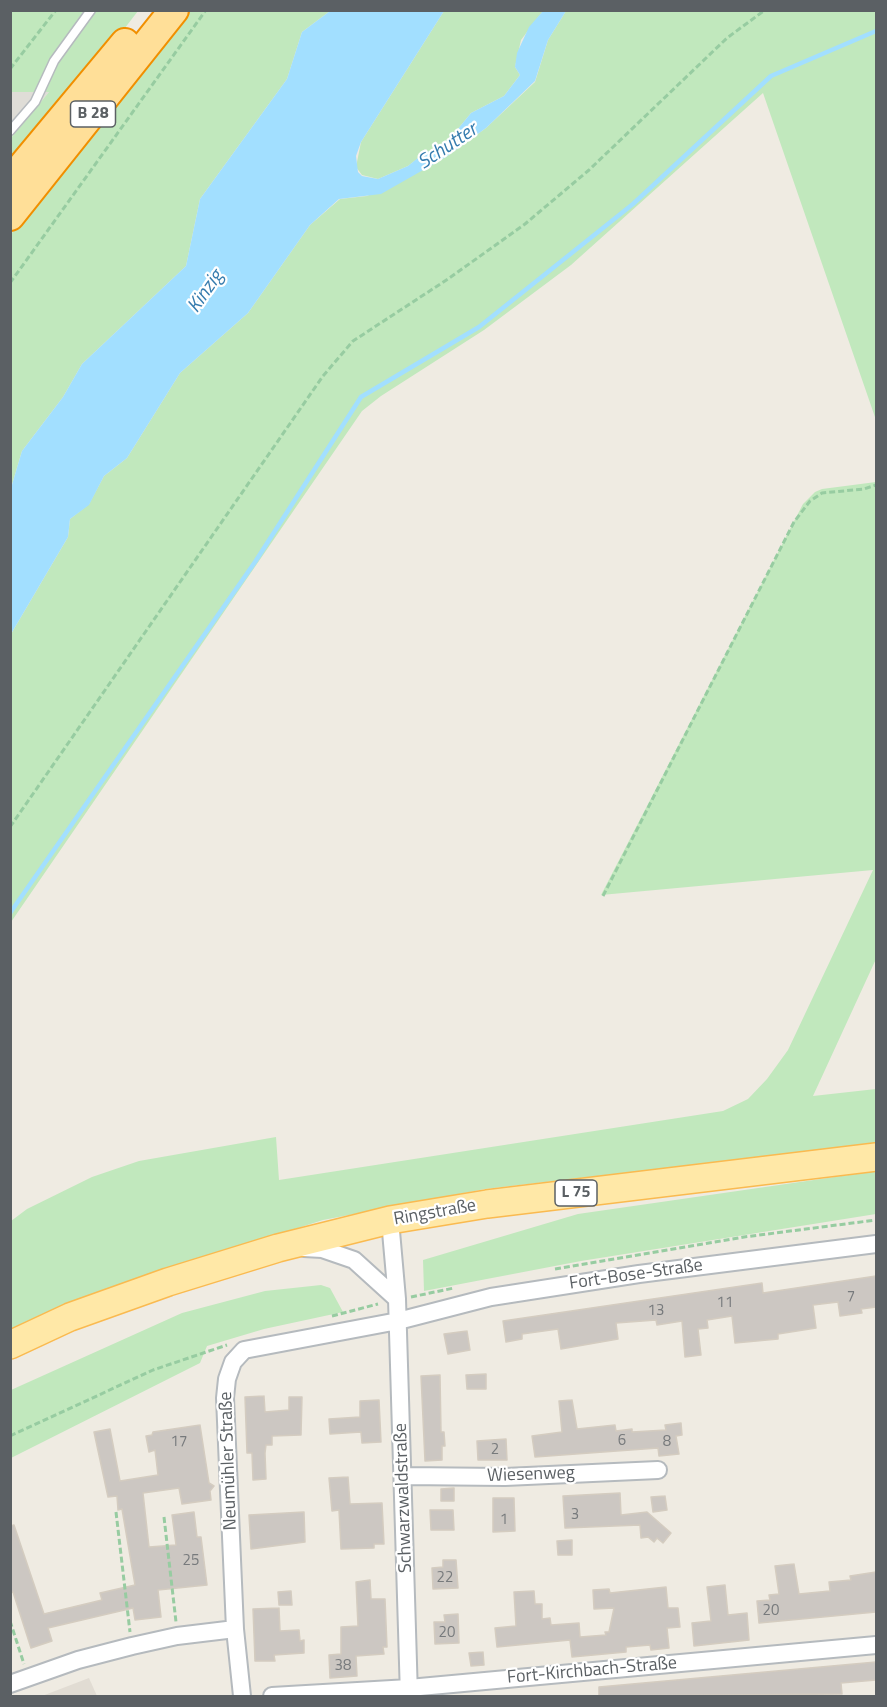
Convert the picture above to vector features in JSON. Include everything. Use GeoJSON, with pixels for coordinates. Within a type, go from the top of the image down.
{"type":"FeatureCollection","features":[{"type":"Feature","properties":{"kind":"highway","name":"B 28"},"geometry":{"type":"LineString","coordinates":[[10,181],[150,10]]}},
{"type":"Feature","properties":{"kind":"highway","name":"B 28"},"geometry":{"type":"LineString","coordinates":[[10,216],[174,10]]}},
{"type":"Feature","properties":{"kind":"main road","name":"Ringstraße"},"geometry":{"type":"LineString","coordinates":[[10,1345],[70,1317],[157,1286],[278,1248],[390,1220],[487,1204],[876,1157]]}},
{"type":"Feature","properties":{"kind":"street","name":"Schwarzwaldstraße"},"geometry":{"type":"LineString","coordinates":[[390,1220],[398,1321],[409,1692]]}},
{"type":"Feature","properties":{"kind":"street","name":"Fort-Bose-Straße"},"geometry":{"type":"LineString","coordinates":[[398,1321],[491,1297],[639,1274],[876,1244]]}},
{"type":"Feature","properties":{"kind":"street"},"geometry":{"type":"LineString","coordinates":[[278,1248],[322,1249],[354,1260],[397,1299]]}},
{"type":"Feature","properties":{"kind":"street","name":"Neumühler Straße"},"geometry":{"type":"LineString","coordinates":[[242,1696],[235,1629],[225,1398],[227,1379],[233,1362],[244,1350],[398,1321]]}},
{"type":"Feature","properties":{"kind":"street","name":"Wiesenweg"},"geometry":{"type":"LineString","coordinates":[[404,1476],[505,1477],[658,1470]]}},
{"type":"Feature","properties":{"kind":"street"},"geometry":{"type":"LineString","coordinates":[[10,1684],[78,1660],[132,1646],[177,1636],[235,1629]]}},
{"type":"Feature","properties":{"kind":"street","name":"Fort-Kirchbach-Straße"},"geometry":{"type":"LineString","coordinates":[[272,1696],[409,1692],[876,1645]]}},
{"type":"Feature","properties":{"kind":"lane"},"geometry":{"type":"LineString","coordinates":[[10,131],[35,102],[54,61],[91,10]]}},
{"type":"Feature","properties":{"kind":"path"},"geometry":{"type":"LineString","coordinates":[[10,69],[56,10]]}},
{"type":"Feature","properties":{"kind":"path"},"geometry":{"type":"LineString","coordinates":[[10,283],[206,10]]}},
{"type":"Feature","properties":{"kind":"path"},"geometry":{"type":"LineString","coordinates":[[10,826],[323,376],[353,341],[448,279],[525,224],[589,170],[727,38],[765,10]]}},
{"type":"Feature","properties":{"kind":"path"},"geometry":{"type":"LineString","coordinates":[[603,896],[794,522],[810,501],[822,493],[864,489],[876,485]]}},
{"type":"Feature","properties":{"kind":"path"},"geometry":{"type":"LineString","coordinates":[[116,1512],[132,1646]]}},
{"type":"Feature","properties":{"kind":"path"},"geometry":{"type":"LineString","coordinates":[[164,1517],[177,1636]]}},
{"type":"Feature","properties":{"kind":"path"},"geometry":{"type":"LineString","coordinates":[[10,1621],[28,1678]]}},
{"type":"Feature","properties":{"kind":"shaded area"},"geometry":{"type":"Polygon","coordinates":[[[11,92],[49,92],[11,138],[11,92]]]}},
{"type":"Feature","properties":{"kind":"shaded area"},"geometry":{"type":"Polygon","coordinates":[[[89,1678],[97,1696],[42,1696],[89,1678]]]}},
{"type":"Feature","properties":{"kind":"green space"},"geometry":{"type":"Polygon","coordinates":[[[10,11],[138,11],[70,99],[11,169],[11,138],[49,92],[11,92],[10,11]]]}},
{"type":"Feature","properties":{"kind":"green space"},"geometry":{"type":"Polygon","coordinates":[[[188,11],[330,11],[302,32],[287,79],[200,199],[186,266],[82,364],[63,397],[22,451],[11,488],[11,234],[98,130],[188,11]]]}},
{"type":"Feature","properties":{"kind":"green space"},"geometry":{"type":"Polygon","coordinates":[[[444,11],[543,11],[521,40],[515,67],[520,75],[504,96],[471,113],[444,146],[425,153],[408,166],[378,179],[362,175],[356,167],[361,142],[444,11]]]}},
{"type":"Feature","properties":{"kind":"green space"},"geometry":{"type":"Polygon","coordinates":[[[566,11],[876,11],[876,420],[763,93],[571,265],[484,330],[381,396],[362,411],[11,922],[11,634],[68,537],[70,519],[89,504],[104,476],[127,458],[180,373],[248,313],[310,225],[340,199],[367,196],[446,157],[486,128],[535,82],[548,40],[566,11]]]}},
{"type":"Feature","properties":{"kind":"green space"},"geometry":{"type":"Polygon","coordinates":[[[876,482],[876,959],[813,1096],[876,1089],[876,1144],[485,1189],[323,1220],[223,1252],[11,1338],[11,1221],[27,1209],[92,1177],[139,1161],[276,1137],[279,1180],[723,1111],[748,1099],[767,1079],[788,1050],[873,870],[601,895],[803,504],[815,492],[822,489],[876,482]]]}},
{"type":"Feature","properties":{"kind":"green space"},"geometry":{"type":"Polygon","coordinates":[[[876,1171],[876,1214],[581,1261],[424,1291],[423,1260],[578,1214],[876,1171]]]}},
{"type":"Feature","properties":{"kind":"green space"},"geometry":{"type":"Polygon","coordinates":[[[321,1285],[330,1288],[343,1312],[264,1329],[207,1346],[200,1363],[11,1458],[11,1390],[182,1313],[265,1291],[321,1285]]]}},
{"type":"Feature","properties":{"kind":"water"},"geometry":{"type":"Polygon","coordinates":[[[330,11],[444,11],[361,142],[356,156],[358,172],[362,176],[378,179],[408,166],[424,153],[444,146],[471,113],[504,96],[520,75],[515,67],[517,53],[529,27],[543,11],[566,11],[548,40],[535,81],[486,128],[446,157],[381,194],[339,199],[310,225],[248,313],[180,373],[127,458],[104,476],[89,505],[70,519],[68,537],[11,634],[11,488],[22,451],[63,397],[82,364],[186,266],[200,199],[287,79],[302,32],[330,11]]]}},
{"type":"Feature","properties":{"kind":"building"},"geometry":{"type":"Polygon","coordinates":[[[876,1276],[876,1307],[861,1309],[862,1313],[840,1316],[838,1302],[813,1305],[816,1328],[778,1334],[778,1339],[735,1343],[732,1316],[707,1320],[708,1328],[698,1329],[701,1355],[685,1357],[682,1321],[657,1325],[656,1320],[616,1323],[618,1339],[561,1349],[558,1329],[522,1334],[522,1339],[506,1342],[503,1321],[762,1283],[763,1293],[876,1276]]]}},
{"type":"Feature","properties":{"kind":"building"},"geometry":{"type":"Polygon","coordinates":[[[467,1331],[470,1350],[448,1354],[444,1334],[467,1331]]]}},
{"type":"Feature","properties":{"kind":"building"},"geometry":{"type":"Polygon","coordinates":[[[486,1374],[486,1389],[467,1389],[466,1375],[486,1374]]]}},
{"type":"Feature","properties":{"kind":"building"},"geometry":{"type":"Polygon","coordinates":[[[440,1375],[441,1432],[444,1432],[445,1446],[442,1446],[442,1460],[425,1461],[421,1376],[440,1375]]]}},
{"type":"Feature","properties":{"kind":"building"},"geometry":{"type":"Polygon","coordinates":[[[264,1396],[265,1412],[289,1410],[289,1397],[302,1397],[301,1435],[272,1436],[272,1445],[266,1445],[266,1479],[253,1480],[252,1453],[247,1453],[245,1397],[264,1396]]]}},
{"type":"Feature","properties":{"kind":"building"},"geometry":{"type":"Polygon","coordinates":[[[379,1400],[381,1442],[362,1443],[361,1432],[330,1434],[329,1419],[360,1417],[360,1401],[379,1400]]]}},
{"type":"Feature","properties":{"kind":"building"},"geometry":{"type":"Polygon","coordinates":[[[572,1400],[577,1429],[615,1425],[616,1431],[632,1429],[632,1432],[666,1430],[665,1425],[681,1423],[682,1435],[676,1436],[679,1454],[659,1456],[658,1448],[535,1457],[532,1436],[562,1432],[559,1401],[572,1400]]]}},
{"type":"Feature","properties":{"kind":"building"},"geometry":{"type":"Polygon","coordinates":[[[200,1425],[209,1483],[214,1486],[210,1491],[211,1500],[182,1504],[179,1488],[143,1493],[149,1547],[176,1545],[172,1515],[194,1512],[197,1537],[201,1537],[207,1585],[158,1590],[161,1617],[135,1620],[133,1608],[48,1628],[52,1641],[31,1648],[13,1592],[10,1593],[10,1526],[14,1525],[44,1614],[102,1600],[100,1593],[135,1585],[122,1509],[118,1510],[117,1496],[108,1497],[94,1432],[110,1429],[120,1481],[158,1475],[155,1450],[149,1452],[146,1436],[152,1435],[153,1432],[200,1425]]]}},
{"type":"Feature","properties":{"kind":"building"},"geometry":{"type":"Polygon","coordinates":[[[506,1439],[507,1460],[478,1460],[477,1441],[506,1439]]]}},
{"type":"Feature","properties":{"kind":"building"},"geometry":{"type":"Polygon","coordinates":[[[348,1477],[350,1504],[382,1503],[384,1544],[374,1544],[374,1548],[341,1549],[339,1510],[332,1511],[329,1478],[348,1477]]]}},
{"type":"Feature","properties":{"kind":"building"},"geometry":{"type":"Polygon","coordinates":[[[454,1488],[454,1501],[441,1501],[441,1489],[454,1488]]]}},
{"type":"Feature","properties":{"kind":"building"},"geometry":{"type":"Polygon","coordinates":[[[620,1493],[621,1515],[647,1512],[671,1533],[663,1543],[657,1538],[654,1542],[648,1537],[641,1538],[640,1525],[565,1528],[563,1496],[620,1493]]]}},
{"type":"Feature","properties":{"kind":"building"},"geometry":{"type":"Polygon","coordinates":[[[665,1496],[667,1510],[653,1512],[651,1497],[665,1496]]]}},
{"type":"Feature","properties":{"kind":"building"},"geometry":{"type":"Polygon","coordinates":[[[493,1498],[514,1498],[515,1531],[493,1532],[493,1498]]]}},
{"type":"Feature","properties":{"kind":"building"},"geometry":{"type":"Polygon","coordinates":[[[430,1510],[453,1510],[454,1530],[431,1530],[430,1510]]]}},
{"type":"Feature","properties":{"kind":"building"},"geometry":{"type":"Polygon","coordinates":[[[304,1512],[305,1542],[251,1549],[249,1515],[304,1512]]]}},
{"type":"Feature","properties":{"kind":"building"},"geometry":{"type":"Polygon","coordinates":[[[572,1540],[572,1555],[558,1555],[557,1541],[572,1540]]]}},
{"type":"Feature","properties":{"kind":"building"},"geometry":{"type":"Polygon","coordinates":[[[443,1560],[456,1560],[458,1588],[433,1589],[432,1568],[443,1567],[443,1560]]]}},
{"type":"Feature","properties":{"kind":"building"},"geometry":{"type":"Polygon","coordinates":[[[794,1564],[799,1594],[830,1591],[829,1582],[851,1580],[850,1576],[876,1572],[876,1612],[759,1623],[757,1601],[770,1600],[769,1595],[779,1594],[775,1566],[794,1564]]]}},
{"type":"Feature","properties":{"kind":"building"},"geometry":{"type":"Polygon","coordinates":[[[370,1580],[371,1599],[385,1599],[387,1647],[383,1647],[384,1654],[356,1656],[357,1676],[330,1678],[329,1655],[341,1654],[341,1627],[358,1626],[356,1582],[370,1580]]]}},
{"type":"Feature","properties":{"kind":"building"},"geometry":{"type":"Polygon","coordinates":[[[725,1585],[728,1615],[747,1613],[749,1640],[694,1646],[692,1623],[711,1621],[707,1587],[725,1585]]]}},
{"type":"Feature","properties":{"kind":"building"},"geometry":{"type":"Polygon","coordinates":[[[666,1587],[668,1608],[678,1608],[680,1627],[667,1628],[669,1648],[651,1650],[650,1645],[626,1647],[626,1652],[572,1657],[570,1640],[497,1647],[495,1628],[516,1626],[514,1592],[534,1591],[535,1604],[542,1604],[542,1619],[550,1618],[551,1625],[579,1623],[580,1637],[606,1635],[605,1632],[609,1632],[614,1608],[594,1609],[593,1590],[609,1589],[610,1593],[666,1587]]]}},
{"type":"Feature","properties":{"kind":"building"},"geometry":{"type":"Polygon","coordinates":[[[291,1591],[292,1605],[279,1605],[278,1592],[291,1591]]]}},
{"type":"Feature","properties":{"kind":"building"},"geometry":{"type":"Polygon","coordinates":[[[279,1608],[280,1631],[299,1630],[300,1641],[304,1640],[304,1653],[274,1655],[275,1661],[255,1661],[253,1609],[279,1608]]]}},
{"type":"Feature","properties":{"kind":"building"},"geometry":{"type":"Polygon","coordinates":[[[458,1614],[459,1643],[435,1644],[434,1622],[445,1622],[444,1615],[458,1614]]]}},
{"type":"Feature","properties":{"kind":"building"},"geometry":{"type":"Polygon","coordinates":[[[483,1652],[484,1665],[471,1666],[469,1653],[483,1652]]]}},
{"type":"Feature","properties":{"kind":"building"},"geometry":{"type":"Polygon","coordinates":[[[876,1662],[876,1680],[841,1683],[842,1694],[599,1696],[599,1687],[876,1662]]]}},
{"type":"Feature","properties":{"kind":"waterway"},"geometry":{"type":"LineString","coordinates":[[10,913],[255,562],[361,397],[479,327],[633,204],[771,76],[876,31]]}},
{"type":"Feature","properties":{"kind":"water label","name":"Schutter"},"geometry":{"type":"Point","coordinates":[448,147]}},
{"type":"Feature","properties":{"kind":"water label","name":"Kinzig"},"geometry":{"type":"Point","coordinates":[206,292]}}]}
